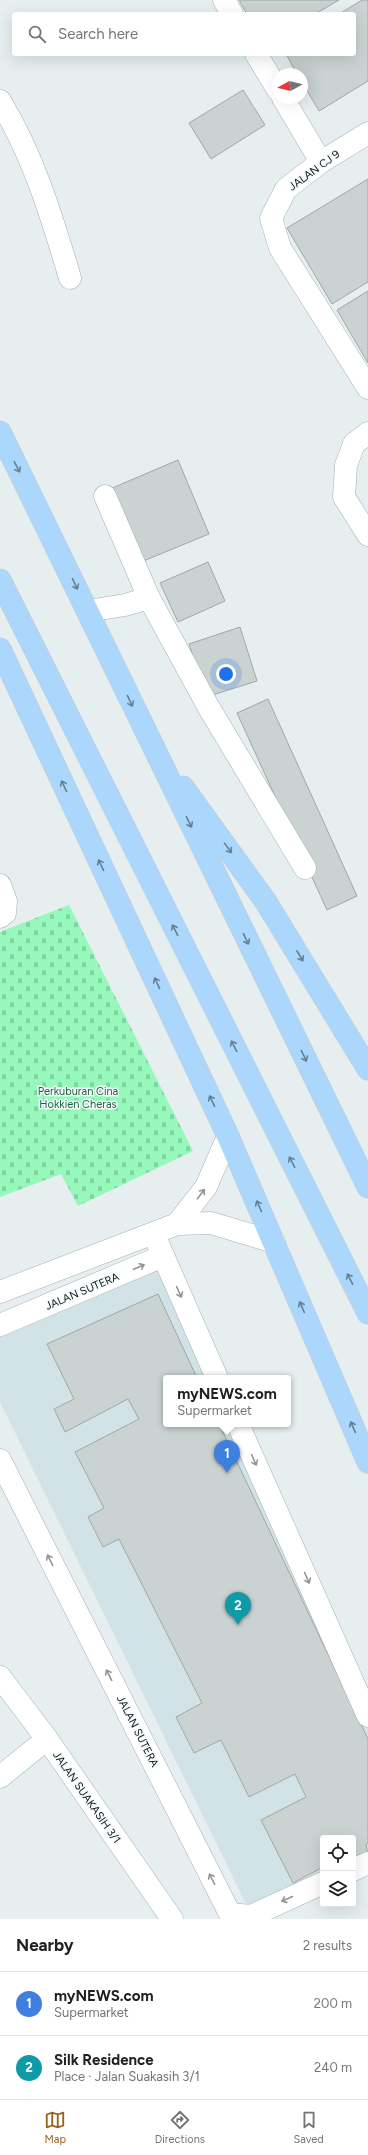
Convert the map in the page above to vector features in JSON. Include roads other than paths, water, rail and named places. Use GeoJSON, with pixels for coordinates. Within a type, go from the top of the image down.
{"type":"FeatureCollection","features":[{"type":"Feature","properties":{"kind":"highway"},"geometry":{"type":"LineString","coordinates":[[0,432],[88,611],[147,737],[368,1187]]}},
{"type":"Feature","properties":{"kind":"highway"},"geometry":{"type":"LineString","coordinates":[[0,580],[368,1314]]}},
{"type":"Feature","properties":{"kind":"highway"},"geometry":{"type":"LineString","coordinates":[[0,649],[228,1136],[368,1462]]}},
{"type":"Feature","properties":{"kind":"highway"},"geometry":{"type":"LineString","coordinates":[[147,737],[266,902],[368,1069]]}},
{"type":"Feature","properties":{"kind":"street"},"geometry":{"type":"LineString","coordinates":[[224,0],[231,12]]}},
{"type":"Feature","properties":{"kind":"street"},"geometry":{"type":"LineString","coordinates":[[257,56],[272,80]]}},
{"type":"Feature","properties":{"kind":"street"},"geometry":{"type":"LineString","coordinates":[[0,101],[16,128],[42,190],[70,278]]}},
{"type":"Feature","properties":{"kind":"street"},"geometry":{"type":"LineString","coordinates":[[286,104],[320,162]]}},
{"type":"Feature","properties":{"kind":"street","name":"JALAN CJ 9"},"geometry":{"type":"LineString","coordinates":[[368,133],[320,162],[286,190],[271,218],[280,248],[368,388]]}},
{"type":"Feature","properties":{"kind":"street"},"geometry":{"type":"LineString","coordinates":[[368,433],[354,444],[346,465],[344,497],[368,535]]}},
{"type":"Feature","properties":{"kind":"street"},"geometry":{"type":"LineString","coordinates":[[105,496],[149,598],[209,708],[305,868]]}},
{"type":"Feature","properties":{"kind":"street"},"geometry":{"type":"LineString","coordinates":[[88,611],[149,598]]}},
{"type":"Feature","properties":{"kind":"street"},"geometry":{"type":"LineString","coordinates":[[0,885],[6,901],[5,913],[0,917]]}},
{"type":"Feature","properties":{"kind":"street"},"geometry":{"type":"LineString","coordinates":[[177,1224],[206,1187],[228,1136]]}},
{"type":"Feature","properties":{"kind":"street"},"geometry":{"type":"LineString","coordinates":[[0,1292],[177,1224],[211,1223],[274,1242]]}},
{"type":"Feature","properties":{"kind":"street"},"geometry":{"type":"LineString","coordinates":[[153,1234],[216,1375]]}},
{"type":"Feature","properties":{"kind":"street","name":"JALAN SUTERA"},"geometry":{"type":"LineString","coordinates":[[0,1326],[163,1256]]}},
{"type":"Feature","properties":{"kind":"street"},"geometry":{"type":"LineString","coordinates":[[239,1427],[368,1716]]}},
{"type":"Feature","properties":{"kind":"street","name":"JALAN SUTERA"},"geometry":{"type":"LineString","coordinates":[[0,1460],[230,1914],[251,1916],[320,1885]]}},
{"type":"Feature","properties":{"kind":"street","name":"JALAN SUAKASIH 3/1"},"geometry":{"type":"LineString","coordinates":[[0,1677],[47,1739],[172,1919]]}},
{"type":"Feature","properties":{"kind":"street"},"geometry":{"type":"LineString","coordinates":[[0,1776],[47,1739]]}},
{"type":"Feature","properties":{"kind":"street"},"geometry":{"type":"LineString","coordinates":[[356,1869],[368,1864]]}},
{"type":"Feature","properties":{"kind":"place","name":"myNEWS.com"},"geometry":{"type":"Point","coordinates":[227,1473]}},
{"type":"Feature","properties":{"kind":"place","name":"Silk Residence"},"geometry":{"type":"Point","coordinates":[238,1625]}},
{"type":"Feature","properties":{"kind":"park label","name":"Perkuburan Cina Hokkien Cheras"},"geometry":{"type":"Point","coordinates":[78,1097]}}]}
